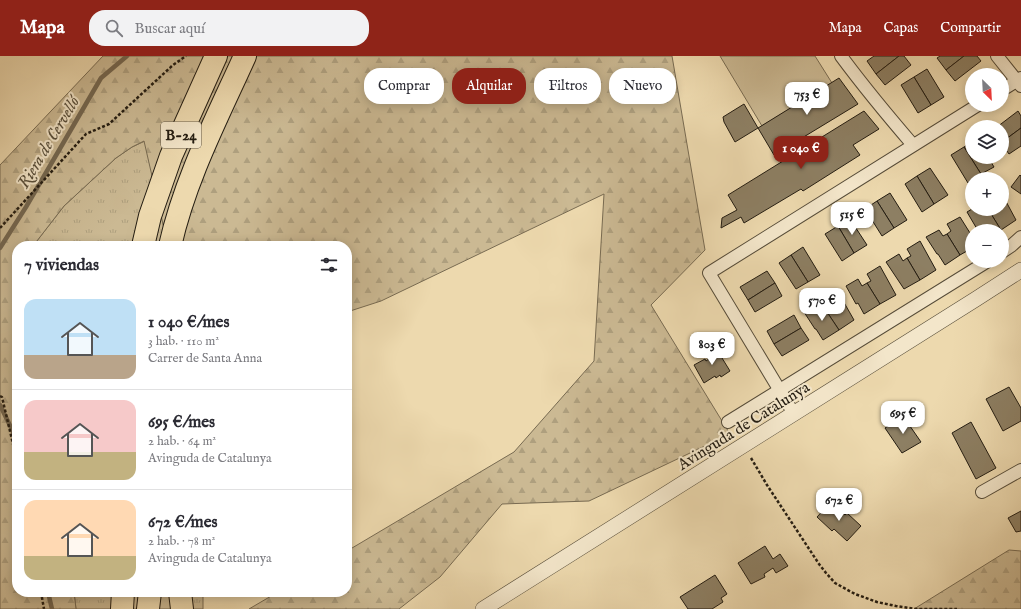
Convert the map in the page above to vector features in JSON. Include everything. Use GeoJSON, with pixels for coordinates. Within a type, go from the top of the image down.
{"type":"FeatureCollection","features":[{"type":"Feature","properties":{"kind":"highway","name":"B-24"},"geometry":{"type":"LineString","coordinates":[[144,241],[150,216],[171,156],[216,56]]}},
{"type":"Feature","properties":{"kind":"highway","name":"B-24"},"geometry":{"type":"LineString","coordinates":[[171,241],[175,225],[194,169],[246,56]]}},
{"type":"Feature","properties":{"kind":"highway"},"geometry":{"type":"LineString","coordinates":[[122,609],[123,597]]}},
{"type":"Feature","properties":{"kind":"highway"},"geometry":{"type":"LineString","coordinates":[[148,609],[149,597]]}},
{"type":"Feature","properties":{"kind":"highway"},"geometry":{"type":"LineString","coordinates":[[181,597],[182,609]]}},
{"type":"Feature","properties":{"kind":"street"},"geometry":{"type":"LineString","coordinates":[[841,56],[889,118],[914,145]]}},
{"type":"Feature","properties":{"kind":"street"},"geometry":{"type":"LineString","coordinates":[[997,56],[1019,82],[1009,87]]}},
{"type":"Feature","properties":{"kind":"street"},"geometry":{"type":"LineString","coordinates":[[794,414],[709,273],[967,112]]}},
{"type":"Feature","properties":{"kind":"street"},"geometry":{"type":"LineString","coordinates":[[1012,247],[1021,238]]}},
{"type":"Feature","properties":{"kind":"street","name":"Avinguda de Catalunya"},"geometry":{"type":"LineString","coordinates":[[728,422],[977,268]]}},
{"type":"Feature","properties":{"kind":"street","name":"Avinguda de Catalunya"},"geometry":{"type":"LineString","coordinates":[[483,609],[744,446],[1021,270]]}},
{"type":"Feature","properties":{"kind":"street"},"geometry":{"type":"LineString","coordinates":[[982,492],[1021,470]]}},
{"type":"Feature","properties":{"kind":"path"},"geometry":{"type":"LineString","coordinates":[[0,228],[86,134],[109,124],[173,65],[186,56]]}},
{"type":"Feature","properties":{"kind":"path"},"geometry":{"type":"LineString","coordinates":[[0,396],[2,397],[12,440]]}},
{"type":"Feature","properties":{"kind":"path"},"geometry":{"type":"LineString","coordinates":[[744,446],[767,485],[826,573],[835,583],[855,594],[877,602],[916,608],[956,609]]}},
{"type":"Feature","properties":{"kind":"path"},"geometry":{"type":"LineString","coordinates":[[42,597],[44,609]]}},
{"type":"Feature","properties":{"kind":"green space"},"geometry":{"type":"Polygon","coordinates":[[[103,56],[672,56],[674,68],[609,68],[609,104],[676,104],[676,80],[705,250],[651,305],[730,434],[589,501],[502,504],[440,577],[399,609],[249,609],[269,597],[352,597],[352,548],[514,452],[594,361],[604,194],[381,301],[352,310],[352,241],[167,241],[144,141],[116,158],[64,206],[37,241],[12,241],[12,597],[75,597],[76,609],[0,609],[0,165],[103,56]]]}},
{"type":"Feature","properties":{"kind":"green space"},"geometry":{"type":"Polygon","coordinates":[[[720,56],[815,56],[832,83],[762,126],[720,56]]]}},
{"type":"Feature","properties":{"kind":"green space"},"geometry":{"type":"Polygon","coordinates":[[[145,141],[167,241],[37,241],[64,206],[116,158],[132,147],[145,141]]]}},
{"type":"Feature","properties":{"kind":"green space"},"geometry":{"type":"Polygon","coordinates":[[[1009,550],[1021,551],[1021,609],[914,609],[1009,550]]]}},
{"type":"Feature","properties":{"kind":"green space"},"geometry":{"type":"Polygon","coordinates":[[[75,597],[203,597],[203,609],[76,609],[75,597]]]}},
{"type":"Feature","properties":{"kind":"building"},"geometry":{"type":"Polygon","coordinates":[[[874,56],[899,56],[876,74],[867,61],[874,56]]]}},
{"type":"Feature","properties":{"kind":"building"},"geometry":{"type":"Polygon","coordinates":[[[899,56],[904,56],[911,65],[885,85],[876,74],[899,56]]]}},
{"type":"Feature","properties":{"kind":"building"},"geometry":{"type":"Polygon","coordinates":[[[940,56],[964,56],[946,70],[937,58],[940,56]]]}},
{"type":"Feature","properties":{"kind":"building"},"geometry":{"type":"Polygon","coordinates":[[[964,56],[977,56],[981,61],[972,68],[965,68],[965,73],[955,81],[946,70],[964,56]]]}},
{"type":"Feature","properties":{"kind":"building"},"geometry":{"type":"Polygon","coordinates":[[[927,69],[944,97],[931,105],[914,77],[927,69]]]}},
{"type":"Feature","properties":{"kind":"building"},"geometry":{"type":"Polygon","coordinates":[[[914,77],[931,105],[918,113],[901,85],[914,77]]]}},
{"type":"Feature","properties":{"kind":"building"},"geometry":{"type":"Polygon","coordinates":[[[839,78],[858,104],[774,155],[758,128],[839,78]]]}},
{"type":"Feature","properties":{"kind":"building"},"geometry":{"type":"Polygon","coordinates":[[[744,104],[758,128],[735,142],[724,122],[723,117],[744,104]]]}},
{"type":"Feature","properties":{"kind":"building"},"geometry":{"type":"Polygon","coordinates":[[[864,111],[879,129],[853,145],[860,155],[803,191],[801,189],[744,223],[741,217],[721,228],[722,218],[737,210],[728,195],[864,111]]]}},
{"type":"Feature","properties":{"kind":"building"},"geometry":{"type":"Polygon","coordinates":[[[1018,111],[1021,116],[1021,128],[1009,137],[1009,120],[1006,120],[1018,111]]]}},
{"type":"Feature","properties":{"kind":"building"},"geometry":{"type":"Polygon","coordinates":[[[1021,128],[1021,146],[1009,154],[1009,137],[1021,128]]]}},
{"type":"Feature","properties":{"kind":"building"},"geometry":{"type":"Polygon","coordinates":[[[964,147],[965,164],[975,164],[980,172],[965,172],[965,178],[951,155],[964,147]]]}},
{"type":"Feature","properties":{"kind":"building"},"geometry":{"type":"Polygon","coordinates":[[[975,164],[992,164],[994,167],[985,172],[980,172],[975,164]]]}},
{"type":"Feature","properties":{"kind":"building"},"geometry":{"type":"Polygon","coordinates":[[[930,168],[948,195],[934,204],[917,176],[930,168]]]}},
{"type":"Feature","properties":{"kind":"building"},"geometry":{"type":"Polygon","coordinates":[[[1020,175],[1021,176],[1021,194],[1011,187],[1020,175]]]}},
{"type":"Feature","properties":{"kind":"building"},"geometry":{"type":"Polygon","coordinates":[[[917,176],[934,204],[922,212],[905,184],[917,176]]]}},
{"type":"Feature","properties":{"kind":"building"},"geometry":{"type":"Polygon","coordinates":[[[890,193],[907,220],[894,228],[877,201],[890,193]]]}},
{"type":"Feature","properties":{"kind":"building"},"geometry":{"type":"Polygon","coordinates":[[[877,201],[894,228],[882,236],[865,209],[877,201]]]}},
{"type":"Feature","properties":{"kind":"building"},"geometry":{"type":"Polygon","coordinates":[[[1009,207],[1016,220],[1009,225],[997,224],[992,216],[1009,216],[1009,207]]]}},
{"type":"Feature","properties":{"kind":"building"},"geometry":{"type":"Polygon","coordinates":[[[969,216],[992,216],[997,224],[974,224],[969,216]]]}},
{"type":"Feature","properties":{"kind":"building"},"geometry":{"type":"Polygon","coordinates":[[[960,217],[965,225],[965,252],[960,255],[947,234],[951,231],[947,224],[960,217]]]}},
{"type":"Feature","properties":{"kind":"building"},"geometry":{"type":"Polygon","coordinates":[[[850,219],[867,245],[854,253],[838,226],[850,219]]]}},
{"type":"Feature","properties":{"kind":"building"},"geometry":{"type":"Polygon","coordinates":[[[838,226],[854,253],[842,261],[825,234],[838,226]]]}},
{"type":"Feature","properties":{"kind":"building"},"geometry":{"type":"Polygon","coordinates":[[[939,230],[943,236],[947,234],[960,255],[945,265],[926,237],[939,230]]]}},
{"type":"Feature","properties":{"kind":"building"},"geometry":{"type":"Polygon","coordinates":[[[920,241],[936,270],[920,280],[907,258],[911,256],[907,249],[920,241]]]}},
{"type":"Feature","properties":{"kind":"building"},"geometry":{"type":"Polygon","coordinates":[[[803,247],[820,275],[808,282],[791,255],[803,247]]]}},
{"type":"Feature","properties":{"kind":"building"},"geometry":{"type":"Polygon","coordinates":[[[899,254],[903,261],[907,258],[920,280],[904,289],[886,262],[899,254]]]}},
{"type":"Feature","properties":{"kind":"building"},"geometry":{"type":"Polygon","coordinates":[[[791,255],[808,282],[796,289],[779,263],[791,255]]]}},
{"type":"Feature","properties":{"kind":"building"},"geometry":{"type":"Polygon","coordinates":[[[880,266],[896,295],[880,304],[867,283],[871,281],[867,274],[880,266]]]}},
{"type":"Feature","properties":{"kind":"building"},"geometry":{"type":"Polygon","coordinates":[[[767,271],[775,283],[748,300],[740,287],[767,271]]]}},
{"type":"Feature","properties":{"kind":"building"},"geometry":{"type":"Polygon","coordinates":[[[858,279],[862,286],[867,283],[880,304],[864,314],[858,303],[856,304],[846,286],[858,279]]]}},
{"type":"Feature","properties":{"kind":"building"},"geometry":{"type":"Polygon","coordinates":[[[775,283],[782,296],[755,312],[748,300],[775,283]]]}},
{"type":"Feature","properties":{"kind":"building"},"geometry":{"type":"Polygon","coordinates":[[[838,292],[854,320],[839,330],[825,309],[829,306],[825,300],[838,292]]]}},
{"type":"Feature","properties":{"kind":"building"},"geometry":{"type":"Polygon","coordinates":[[[817,304],[821,311],[825,309],[839,330],[823,340],[804,312],[817,304]]]}},
{"type":"Feature","properties":{"kind":"building"},"geometry":{"type":"Polygon","coordinates":[[[794,315],[801,328],[774,344],[767,331],[794,315]]]}},
{"type":"Feature","properties":{"kind":"building"},"geometry":{"type":"Polygon","coordinates":[[[801,328],[809,340],[782,356],[774,344],[801,328]]]}},
{"type":"Feature","properties":{"kind":"building"},"geometry":{"type":"Polygon","coordinates":[[[714,345],[730,371],[721,377],[720,375],[716,378],[715,376],[704,383],[694,365],[710,358],[705,351],[714,345]]]}},
{"type":"Feature","properties":{"kind":"building"},"geometry":{"type":"Polygon","coordinates":[[[1009,387],[1021,408],[1021,421],[1003,431],[986,399],[1009,387]]]}},
{"type":"Feature","properties":{"kind":"building"},"geometry":{"type":"Polygon","coordinates":[[[903,416],[921,442],[902,453],[885,428],[903,416]]]}},
{"type":"Feature","properties":{"kind":"building"},"geometry":{"type":"Polygon","coordinates":[[[971,422],[996,468],[976,479],[952,433],[971,422]]]}},
{"type":"Feature","properties":{"kind":"building"},"geometry":{"type":"Polygon","coordinates":[[[831,502],[845,515],[847,513],[861,526],[847,541],[834,529],[832,531],[817,517],[831,502]]]}},
{"type":"Feature","properties":{"kind":"building"},"geometry":{"type":"Polygon","coordinates":[[[1021,511],[1021,531],[1016,532],[1008,518],[1021,511]]]}},
{"type":"Feature","properties":{"kind":"building"},"geometry":{"type":"Polygon","coordinates":[[[765,546],[773,559],[780,554],[788,566],[776,573],[773,568],[764,574],[765,577],[751,584],[738,563],[765,546]]]}},
{"type":"Feature","properties":{"kind":"building"},"geometry":{"type":"Polygon","coordinates":[[[715,575],[727,594],[721,598],[723,602],[712,609],[688,609],[680,597],[715,575]]]}},
{"type":"Feature","properties":{"kind":"waterway","name":"Riera de Cervelló"},"geometry":{"type":"LineString","coordinates":[[0,248],[26,207],[101,78],[127,56]]}},
{"type":"Feature","properties":{"kind":"waterway","name":"Riera de Cervelló"},"geometry":{"type":"LineString","coordinates":[[0,405],[12,430]]}},
{"type":"Feature","properties":{"kind":"waterway","name":"Riera de Cervelló"},"geometry":{"type":"LineString","coordinates":[[49,597],[52,609]]}}]}
